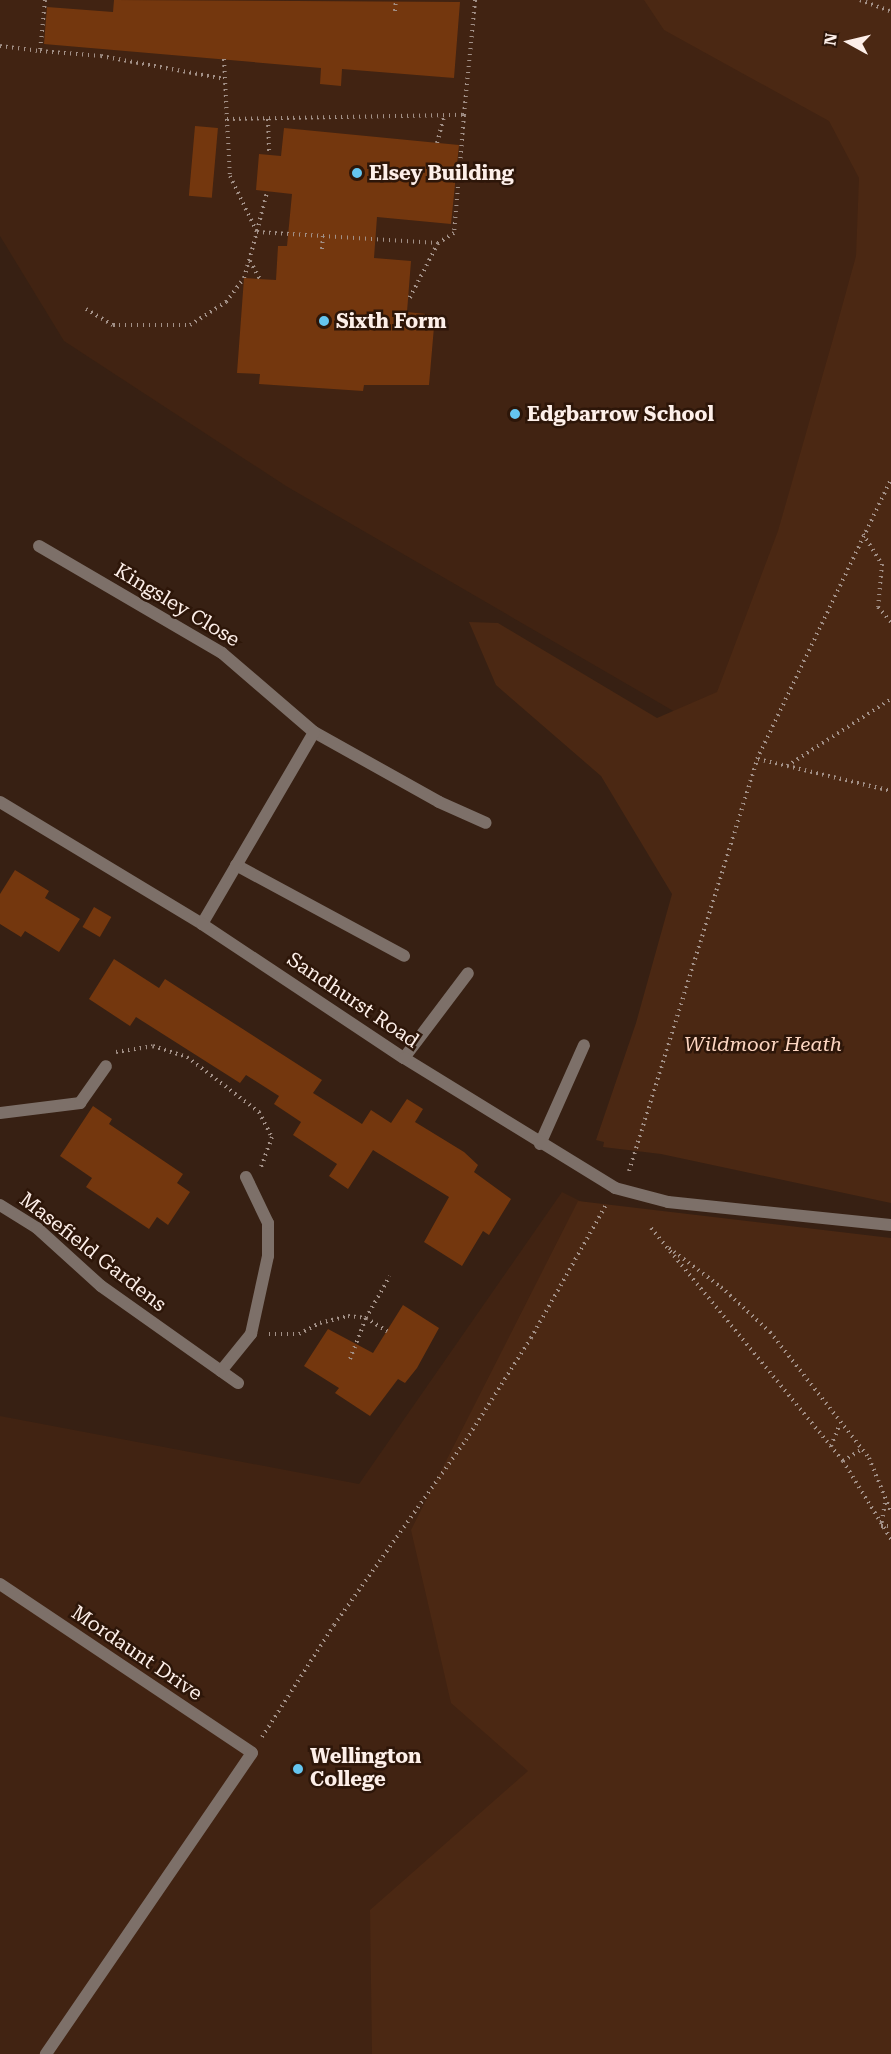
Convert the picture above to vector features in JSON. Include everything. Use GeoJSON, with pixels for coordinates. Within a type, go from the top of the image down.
{"type":"FeatureCollection","features":[{"type":"Feature","properties":{"kind":"street","name":"Kingsley Close"},"geometry":{"type":"LineString","coordinates":[[39,546],[222,652],[314,732],[439,802],[486,823]]}},
{"type":"Feature","properties":{"kind":"street"},"geometry":{"type":"LineString","coordinates":[[202,924],[314,732]]}},
{"type":"Feature","properties":{"kind":"street","name":"Sandhurst Road"},"geometry":{"type":"LineString","coordinates":[[0,802],[202,924],[404,1058],[540,1144],[615,1188],[640,1198],[891,1225]]}},
{"type":"Feature","properties":{"kind":"street"},"geometry":{"type":"LineString","coordinates":[[236,866],[404,956]]}},
{"type":"Feature","properties":{"kind":"street"},"geometry":{"type":"LineString","coordinates":[[404,1058],[468,973]]}},
{"type":"Feature","properties":{"kind":"street"},"geometry":{"type":"LineString","coordinates":[[540,1144],[584,1045]]}},
{"type":"Feature","properties":{"kind":"street"},"geometry":{"type":"LineString","coordinates":[[0,1113],[80,1103],[106,1066]]}},
{"type":"Feature","properties":{"kind":"street"},"geometry":{"type":"LineString","coordinates":[[221,1371],[252,1330],[268,1256],[268,1223],[246,1177]]}},
{"type":"Feature","properties":{"kind":"street","name":"Masefield Gardens"},"geometry":{"type":"LineString","coordinates":[[0,1205],[37,1228],[100,1286],[238,1383]]}},
{"type":"Feature","properties":{"kind":"street","name":"Mordaunt Drive"},"geometry":{"type":"LineString","coordinates":[[0,1584],[252,1753]]}},
{"type":"Feature","properties":{"kind":"street"},"geometry":{"type":"LineString","coordinates":[[53,2051],[252,1753]]}},
{"type":"Feature","properties":{"kind":"path"},"geometry":{"type":"LineString","coordinates":[[40,51],[45,0]]}},
{"type":"Feature","properties":{"kind":"path"},"geometry":{"type":"LineString","coordinates":[[395,11],[396,0]]}},
{"type":"Feature","properties":{"kind":"path"},"geometry":{"type":"LineString","coordinates":[[408,301],[438,243],[453,233],[475,0]]}},
{"type":"Feature","properties":{"kind":"path"},"geometry":{"type":"LineString","coordinates":[[860,0],[891,11]]}},
{"type":"Feature","properties":{"kind":"path"},"geometry":{"type":"LineString","coordinates":[[0,46],[101,56],[225,80]]}},
{"type":"Feature","properties":{"kind":"path"},"geometry":{"type":"LineString","coordinates":[[224,59],[230,176],[257,232]]}},
{"type":"Feature","properties":{"kind":"path"},"geometry":{"type":"LineString","coordinates":[[227,119],[464,115]]}},
{"type":"Feature","properties":{"kind":"path"},"geometry":{"type":"LineString","coordinates":[[437,143],[444,116]]}},
{"type":"Feature","properties":{"kind":"path"},"geometry":{"type":"LineString","coordinates":[[268,119],[269,155]]}},
{"type":"Feature","properties":{"kind":"path"},"geometry":{"type":"LineString","coordinates":[[86,309],[113,325],[190,325],[226,302],[244,278],[267,192]]}},
{"type":"Feature","properties":{"kind":"path"},"geometry":{"type":"LineString","coordinates":[[257,232],[438,243]]}},
{"type":"Feature","properties":{"kind":"path"},"geometry":{"type":"LineString","coordinates":[[322,249],[323,236]]}},
{"type":"Feature","properties":{"kind":"path"},"geometry":{"type":"LineString","coordinates":[[249,260],[260,279]]}},
{"type":"Feature","properties":{"kind":"path"},"geometry":{"type":"LineString","coordinates":[[629,1171],[758,759],[891,479]]}},
{"type":"Feature","properties":{"kind":"path"},"geometry":{"type":"LineString","coordinates":[[863,534],[882,564],[878,607],[891,622]]}},
{"type":"Feature","properties":{"kind":"path"},"geometry":{"type":"LineString","coordinates":[[787,766],[891,699]]}},
{"type":"Feature","properties":{"kind":"path"},"geometry":{"type":"LineString","coordinates":[[758,759],[891,791]]}},
{"type":"Feature","properties":{"kind":"path"},"geometry":{"type":"LineString","coordinates":[[106,1066],[118,1049],[153,1046],[187,1057],[259,1112],[273,1137],[253,1192]]}},
{"type":"Feature","properties":{"kind":"path"},"geometry":{"type":"LineString","coordinates":[[252,1753],[334,1624],[466,1440],[531,1338],[615,1188]]}},
{"type":"Feature","properties":{"kind":"path"},"geometry":{"type":"LineString","coordinates":[[651,1228],[843,1461],[880,1526],[891,1539]]}},
{"type":"Feature","properties":{"kind":"path"},"geometry":{"type":"LineString","coordinates":[[663,1243],[721,1287],[770,1332],[840,1424],[862,1449],[873,1466],[885,1503],[891,1512]]}},
{"type":"Feature","properties":{"kind":"path"},"geometry":{"type":"LineString","coordinates":[[350,1359],[366,1318],[390,1276]]}},
{"type":"Feature","properties":{"kind":"path"},"geometry":{"type":"LineString","coordinates":[[252,1330],[272,1335],[299,1334],[339,1319],[366,1318],[387,1331]]}},
{"type":"Feature","properties":{"kind":"path"},"geometry":{"type":"LineString","coordinates":[[831,1446],[840,1424]]}},
{"type":"Feature","properties":{"kind":"path"},"geometry":{"type":"LineString","coordinates":[[843,1461],[862,1449]]}},
{"type":"Feature","properties":{"kind":"path"},"geometry":{"type":"LineString","coordinates":[[880,1526],[885,1503]]}},
{"type":"Feature","properties":{"kind":"path"},"geometry":{"type":"LineString","coordinates":[[880,1526],[891,1526]]}},
{"type":"Feature","properties":{"kind":"shaded area","name":"Edgbarrow School"},"geometry":{"type":"Polygon","coordinates":[[[0,0],[891,0],[891,319],[732,745],[286,486],[64,341],[0,236],[0,0]]]}},
{"type":"Feature","properties":{"kind":"shaded area","name":"Wellington College"},"geometry":{"type":"Polygon","coordinates":[[[562,1192],[602,1212],[594,2054],[0,2054],[0,1416],[359,1484],[562,1192]]]}},
{"type":"Feature","properties":{"kind":"green space","name":"Wildmoor Heath"},"geometry":{"type":"Polygon","coordinates":[[[644,0],[891,0],[891,1203],[661,1154],[603,1147],[604,1142],[596,1140],[636,1023],[672,894],[601,776],[496,685],[469,622],[498,623],[657,718],[717,692],[778,531],[835,332],[856,256],[859,178],[829,121],[664,30],[644,0]]]}},
{"type":"Feature","properties":{"kind":"green space"},"geometry":{"type":"Polygon","coordinates":[[[578,1201],[891,1238],[891,2054],[372,2054],[370,1910],[528,1771],[451,1703],[411,1530],[578,1201]]]}},
{"type":"Feature","properties":{"kind":"building"},"geometry":{"type":"Polygon","coordinates":[[[114,0],[460,2],[454,78],[342,69],[341,86],[320,84],[321,68],[44,44],[47,7],[113,12],[114,0]]]}},
{"type":"Feature","properties":{"kind":"building"},"geometry":{"type":"Polygon","coordinates":[[[195,126],[218,128],[212,198],[189,196],[195,126]]]}},
{"type":"Feature","properties":{"kind":"building"},"geometry":{"type":"Polygon","coordinates":[[[284,128],[459,145],[451,224],[377,217],[374,258],[411,261],[407,312],[435,315],[429,385],[364,385],[363,391],[259,384],[260,374],[237,373],[244,278],[276,280],[278,246],[287,246],[292,194],[256,190],[259,154],[281,156],[284,128]]]}},
{"type":"Feature","properties":{"kind":"building"},"geometry":{"type":"Polygon","coordinates":[[[15,870],[49,891],[45,898],[80,919],[59,952],[25,931],[21,937],[0,924],[0,894],[15,870]]]}},
{"type":"Feature","properties":{"kind":"building"},"geometry":{"type":"Polygon","coordinates":[[[94,907],[111,917],[100,937],[82,927],[94,907]]]}},
{"type":"Feature","properties":{"kind":"building"},"geometry":{"type":"Polygon","coordinates":[[[114,959],[159,988],[165,979],[322,1080],[313,1093],[362,1124],[371,1110],[391,1123],[407,1099],[423,1109],[415,1122],[464,1152],[478,1165],[474,1172],[511,1199],[489,1235],[483,1231],[462,1266],[424,1242],[449,1197],[373,1150],[348,1189],[329,1176],[337,1164],[293,1135],[301,1122],[274,1104],[279,1096],[246,1075],[240,1083],[136,1017],[130,1026],[89,999],[114,959]]]}},
{"type":"Feature","properties":{"kind":"building"},"geometry":{"type":"Polygon","coordinates":[[[93,1106],[112,1119],[109,1124],[183,1174],[177,1183],[190,1192],[168,1225],[157,1217],[149,1229],[86,1187],[92,1178],[60,1156],[93,1106]]]}},
{"type":"Feature","properties":{"kind":"building"},"geometry":{"type":"Polygon","coordinates":[[[403,1305],[439,1328],[417,1368],[405,1383],[398,1379],[370,1416],[335,1393],[339,1388],[304,1366],[328,1329],[373,1353],[403,1305]]]}},
{"type":"Feature","properties":{"kind":"place","name":"Elsey Building"},"geometry":{"type":"Point","coordinates":[357,173]}},
{"type":"Feature","properties":{"kind":"place","name":"Sixth Form"},"geometry":{"type":"Point","coordinates":[324,321]}},
{"type":"Feature","properties":{"kind":"place","name":"Edgbarrow School"},"geometry":{"type":"Point","coordinates":[515,414]}},
{"type":"Feature","properties":{"kind":"place","name":"Wellington College"},"geometry":{"type":"Point","coordinates":[298,1769]}}]}
